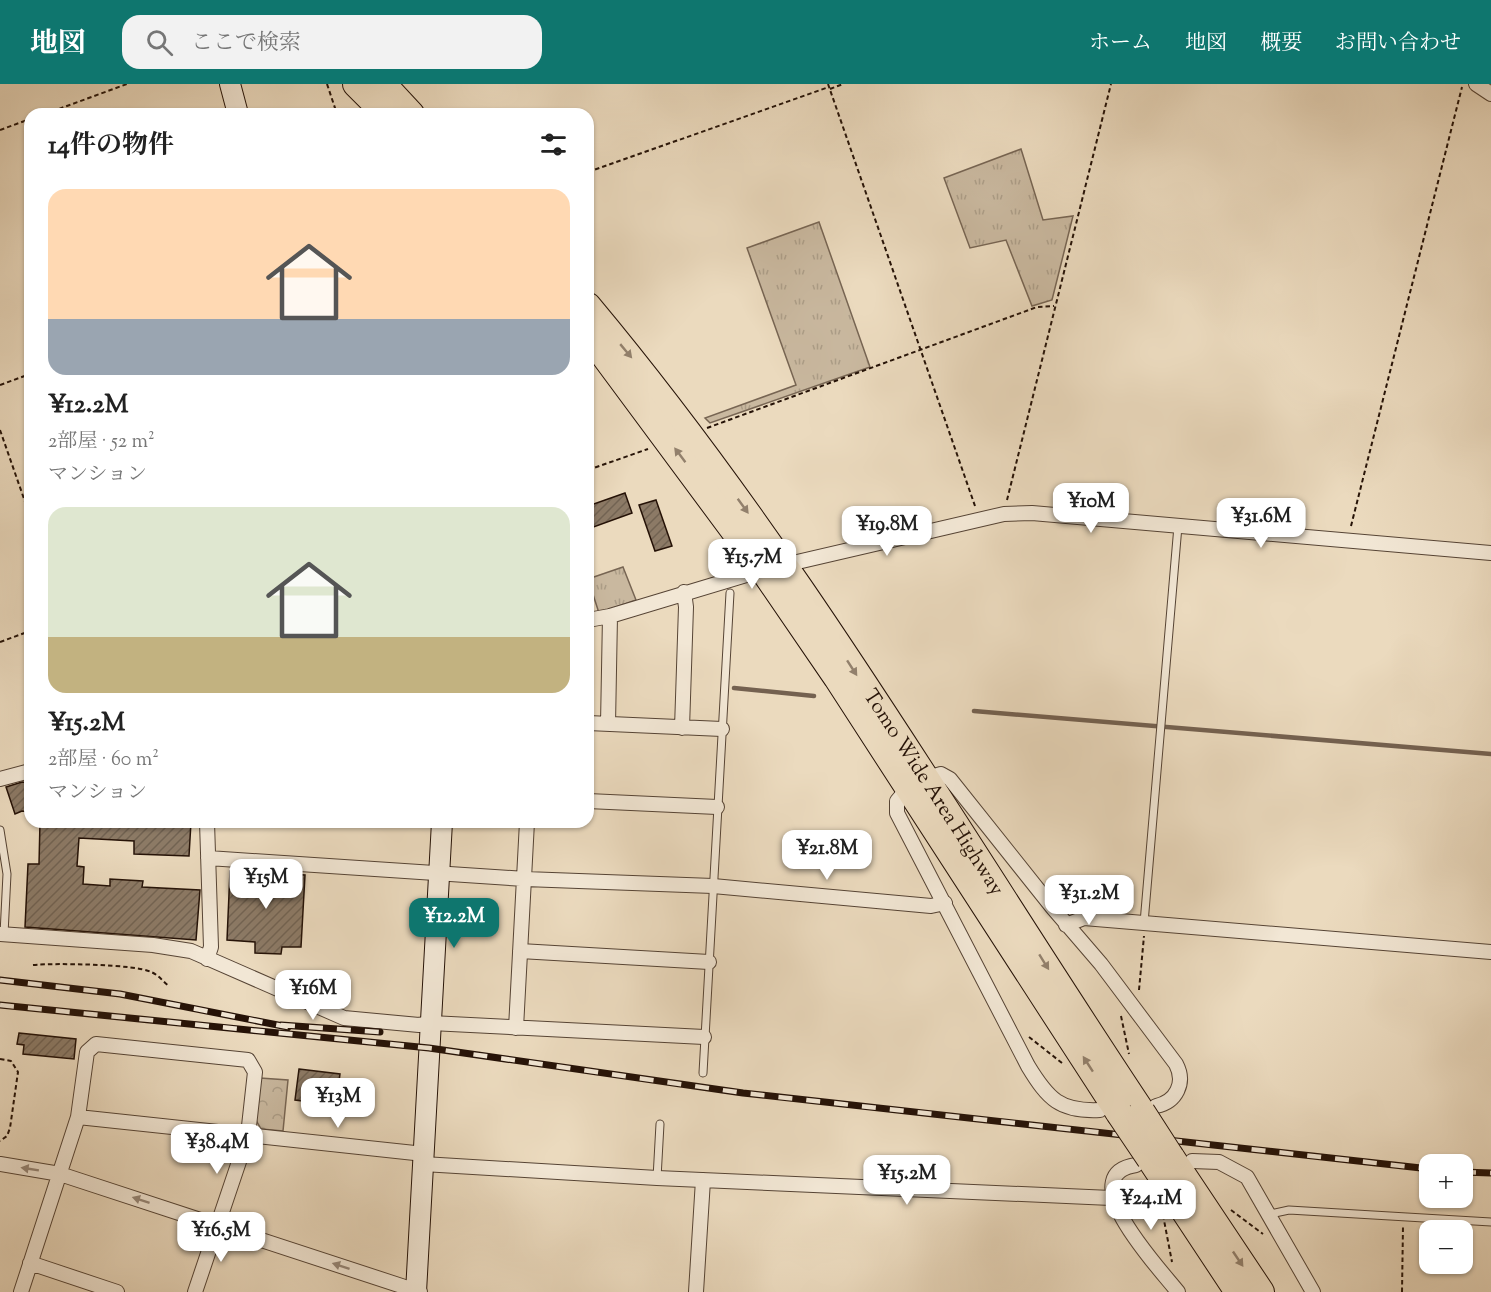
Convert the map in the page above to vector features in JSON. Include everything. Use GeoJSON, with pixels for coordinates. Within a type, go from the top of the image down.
{"type":"FeatureCollection","features":[{"type":"Feature","properties":{"kind":"highway"},"geometry":{"type":"LineString","coordinates":[[357,84],[380,108]]}},
{"type":"Feature","properties":{"kind":"highway"},"geometry":{"type":"LineString","coordinates":[[383,84],[405,108]]}},
{"type":"Feature","properties":{"kind":"highway","name":"Tomo Wide Area Highway"},"geometry":{"type":"LineString","coordinates":[[594,313],[694,437],[775,568],[1162,1160],[1260,1292]]}},
{"type":"Feature","properties":{"kind":"highway","name":"Tomo Wide Area Highway"},"geometry":{"type":"LineString","coordinates":[[594,342],[775,568]]}},
{"type":"Feature","properties":{"kind":"highway","name":"Tomo Wide Area Highway"},"geometry":{"type":"LineString","coordinates":[[1162,1160],[1238,1292]]}},
{"type":"Feature","properties":{"kind":"street"},"geometry":{"type":"LineString","coordinates":[[230,84],[236,108]]}},
{"type":"Feature","properties":{"kind":"street"},"geometry":{"type":"LineString","coordinates":[[1476,84],[1491,94]]}},
{"type":"Feature","properties":{"kind":"street"},"geometry":{"type":"LineString","coordinates":[[594,619],[775,568],[1004,514],[1032,513],[1491,553]]}},
{"type":"Feature","properties":{"kind":"street"},"geometry":{"type":"LineString","coordinates":[[682,728],[686,607],[684,592]]}},
{"type":"Feature","properties":{"kind":"street"},"geometry":{"type":"LineString","coordinates":[[608,724],[610,616]]}},
{"type":"Feature","properties":{"kind":"street"},"geometry":{"type":"LineString","coordinates":[[594,723],[722,729]]}},
{"type":"Feature","properties":{"kind":"street"},"geometry":{"type":"LineString","coordinates":[[0,778],[24,772]]}},
{"type":"Feature","properties":{"kind":"street"},"geometry":{"type":"LineString","coordinates":[[941,774],[950,779],[1066,925],[1135,1007],[1176,1064],[1180,1074],[1179,1086],[1173,1098],[1129,1110],[1073,1110],[1056,1102],[1042,1090],[1002,1018],[897,813],[897,801],[916,784],[941,774]]}},
{"type":"Feature","properties":{"kind":"street"},"geometry":{"type":"LineString","coordinates":[[594,801],[717,807]]}},
{"type":"Feature","properties":{"kind":"street"},"geometry":{"type":"LineString","coordinates":[[207,828],[211,947],[207,959]]}},
{"type":"Feature","properties":{"kind":"street"},"geometry":{"type":"LineString","coordinates":[[0,1164],[60,1174],[418,1292],[442,828]]}},
{"type":"Feature","properties":{"kind":"street"},"geometry":{"type":"LineString","coordinates":[[516,1028],[527,828]]}},
{"type":"Feature","properties":{"kind":"street"},"geometry":{"type":"LineString","coordinates":[[208,858],[525,879],[713,886],[932,906],[945,903]]}},
{"type":"Feature","properties":{"kind":"street"},"geometry":{"type":"LineString","coordinates":[[1066,925],[1084,918],[1491,952]]}},
{"type":"Feature","properties":{"kind":"street"},"geometry":{"type":"LineString","coordinates":[[2,934],[162,946],[191,951],[344,1017],[419,1025],[431,1023],[704,1037]]}},
{"type":"Feature","properties":{"kind":"street"},"geometry":{"type":"LineString","coordinates":[[520,951],[709,962]]}},
{"type":"Feature","properties":{"kind":"street"},"geometry":{"type":"LineString","coordinates":[[21,1292],[78,1117],[87,1052],[96,1044],[248,1060],[255,1072],[248,1135],[195,1292]]}},
{"type":"Feature","properties":{"kind":"street"},"geometry":{"type":"LineString","coordinates":[[78,1117],[248,1135],[424,1159],[657,1178],[1111,1198]]}},
{"type":"Feature","properties":{"kind":"street"},"geometry":{"type":"LineString","coordinates":[[1178,1292],[1120,1215],[1111,1198],[1114,1180],[1125,1168],[1162,1160],[1219,1162],[1242,1172],[1253,1184],[1313,1292]]}},
{"type":"Feature","properties":{"kind":"street"},"geometry":{"type":"LineString","coordinates":[[696,1292],[703,1180]]}},
{"type":"Feature","properties":{"kind":"street"},"geometry":{"type":"LineString","coordinates":[[30,1263],[117,1292]]}},
{"type":"Feature","properties":{"kind":"lane"},"geometry":{"type":"LineString","coordinates":[[1144,923],[1178,526]]}},
{"type":"Feature","properties":{"kind":"lane"},"geometry":{"type":"LineString","coordinates":[[703,1073],[730,594]]}},
{"type":"Feature","properties":{"kind":"lane"},"geometry":{"type":"LineString","coordinates":[[0,831],[3,866],[2,934]]}},
{"type":"Feature","properties":{"kind":"lane"},"geometry":{"type":"LineString","coordinates":[[657,1178],[660,1124]]}},
{"type":"Feature","properties":{"kind":"lane"},"geometry":{"type":"LineString","coordinates":[[1270,1214],[1289,1210],[1491,1222]]}},
{"type":"Feature","properties":{"kind":"path"},"geometry":{"type":"LineString","coordinates":[[61,108],[127,84]]}},
{"type":"Feature","properties":{"kind":"path"},"geometry":{"type":"LineString","coordinates":[[327,84],[335,108]]}},
{"type":"Feature","properties":{"kind":"path"},"geometry":{"type":"LineString","coordinates":[[594,170],[829,86],[843,84]]}},
{"type":"Feature","properties":{"kind":"path"},"geometry":{"type":"LineString","coordinates":[[1004,514],[1111,84]]}},
{"type":"Feature","properties":{"kind":"path"},"geometry":{"type":"LineString","coordinates":[[1347,540],[1463,84]]}},
{"type":"Feature","properties":{"kind":"path"},"geometry":{"type":"LineString","coordinates":[[829,86],[979,520]]}},
{"type":"Feature","properties":{"kind":"path"},"geometry":{"type":"LineString","coordinates":[[0,130],[24,121]]}},
{"type":"Feature","properties":{"kind":"path"},"geometry":{"type":"LineString","coordinates":[[708,427],[1037,308],[1054,306]]}},
{"type":"Feature","properties":{"kind":"path"},"geometry":{"type":"LineString","coordinates":[[0,385],[24,376]]}},
{"type":"Feature","properties":{"kind":"path"},"geometry":{"type":"LineString","coordinates":[[0,430],[24,499]]}},
{"type":"Feature","properties":{"kind":"path"},"geometry":{"type":"LineString","coordinates":[[594,468],[649,448]]}},
{"type":"Feature","properties":{"kind":"path"},"geometry":{"type":"LineString","coordinates":[[0,642],[24,633]]}},
{"type":"Feature","properties":{"kind":"path"},"geometry":{"type":"LineString","coordinates":[[1135,1007],[1138,1000],[1144,923]]}},
{"type":"Feature","properties":{"kind":"path"},"geometry":{"type":"LineString","coordinates":[[33,965],[53,963],[141,968],[159,976],[169,986]]}},
{"type":"Feature","properties":{"kind":"path"},"geometry":{"type":"LineString","coordinates":[[1121,1012],[1130,1060]]}},
{"type":"Feature","properties":{"kind":"path"},"geometry":{"type":"LineString","coordinates":[[1025,1034],[1065,1065]]}},
{"type":"Feature","properties":{"kind":"path"},"geometry":{"type":"LineString","coordinates":[[0,1059],[11,1061],[18,1072],[10,1128],[7,1136],[0,1141]]}},
{"type":"Feature","properties":{"kind":"path"},"geometry":{"type":"LineString","coordinates":[[1224,1205],[1266,1237]]}},
{"type":"Feature","properties":{"kind":"path"},"geometry":{"type":"LineString","coordinates":[[1162,1213],[1173,1264]]}},
{"type":"Feature","properties":{"kind":"path"},"geometry":{"type":"LineString","coordinates":[[1401,1292],[1403,1217]]}},
{"type":"Feature","properties":{"kind":"green space"},"geometry":{"type":"Polygon","coordinates":[[[1021,149],[1043,220],[1073,216],[1052,300],[1032,306],[1006,240],[970,248],[944,178],[1021,149]]]}},
{"type":"Feature","properties":{"kind":"green space"},"geometry":{"type":"Polygon","coordinates":[[[819,222],[870,367],[710,423],[705,418],[796,385],[747,248],[819,222]]]}},
{"type":"Feature","properties":{"kind":"green space"},"geometry":{"type":"Polygon","coordinates":[[[623,567],[636,600],[599,613],[594,598],[594,577],[623,567]]]}},
{"type":"Feature","properties":{"kind":"green space"},"geometry":{"type":"Polygon","coordinates":[[[260,1078],[288,1080],[283,1131],[261,1129],[256,1120],[260,1078]]]}},
{"type":"Feature","properties":{"kind":"building"},"geometry":{"type":"Polygon","coordinates":[[[625,493],[632,513],[594,527],[594,504],[625,493]]]}},
{"type":"Feature","properties":{"kind":"building"},"geometry":{"type":"Polygon","coordinates":[[[656,500],[672,546],[655,551],[639,505],[656,500]]]}},
{"type":"Feature","properties":{"kind":"building"},"geometry":{"type":"Polygon","coordinates":[[[24,782],[24,811],[15,814],[6,787],[24,782]]]}},
{"type":"Feature","properties":{"kind":"building"},"geometry":{"type":"Polygon","coordinates":[[[40,828],[191,828],[189,856],[134,854],[134,841],[79,838],[77,866],[84,867],[83,884],[110,886],[110,879],[143,881],[142,887],[200,890],[196,940],[25,927],[28,864],[39,864],[40,828]]]}},
{"type":"Feature","properties":{"kind":"building"},"geometry":{"type":"Polygon","coordinates":[[[230,871],[305,875],[301,947],[282,947],[281,954],[255,953],[255,942],[227,940],[230,871]]]}},
{"type":"Feature","properties":{"kind":"building"},"geometry":{"type":"Polygon","coordinates":[[[19,1033],[76,1039],[74,1059],[23,1054],[24,1045],[17,1044],[19,1033]]]}},
{"type":"Feature","properties":{"kind":"building"},"geometry":{"type":"Polygon","coordinates":[[[299,1069],[340,1074],[336,1105],[295,1100],[299,1069]]]}},
{"type":"Feature","properties":{"kind":"waterway"},"geometry":{"type":"LineString","coordinates":[[734,688],[814,696]]}},
{"type":"Feature","properties":{"kind":"waterway"},"geometry":{"type":"LineString","coordinates":[[974,711],[1491,754]]}},
{"type":"Feature","properties":{"kind":"railway"},"geometry":{"type":"LineString","coordinates":[[0,980],[120,994],[288,1027]]}},
{"type":"Feature","properties":{"kind":"railway"},"geometry":{"type":"LineString","coordinates":[[0,1005],[429,1048],[743,1093],[1419,1168]]}},
{"type":"Feature","properties":{"kind":"railway"},"geometry":{"type":"LineString","coordinates":[[281,1025],[380,1032]]}},
{"type":"Feature","properties":{"kind":"railway"},"geometry":{"type":"LineString","coordinates":[[1473,1172],[1491,1173]]}}]}
